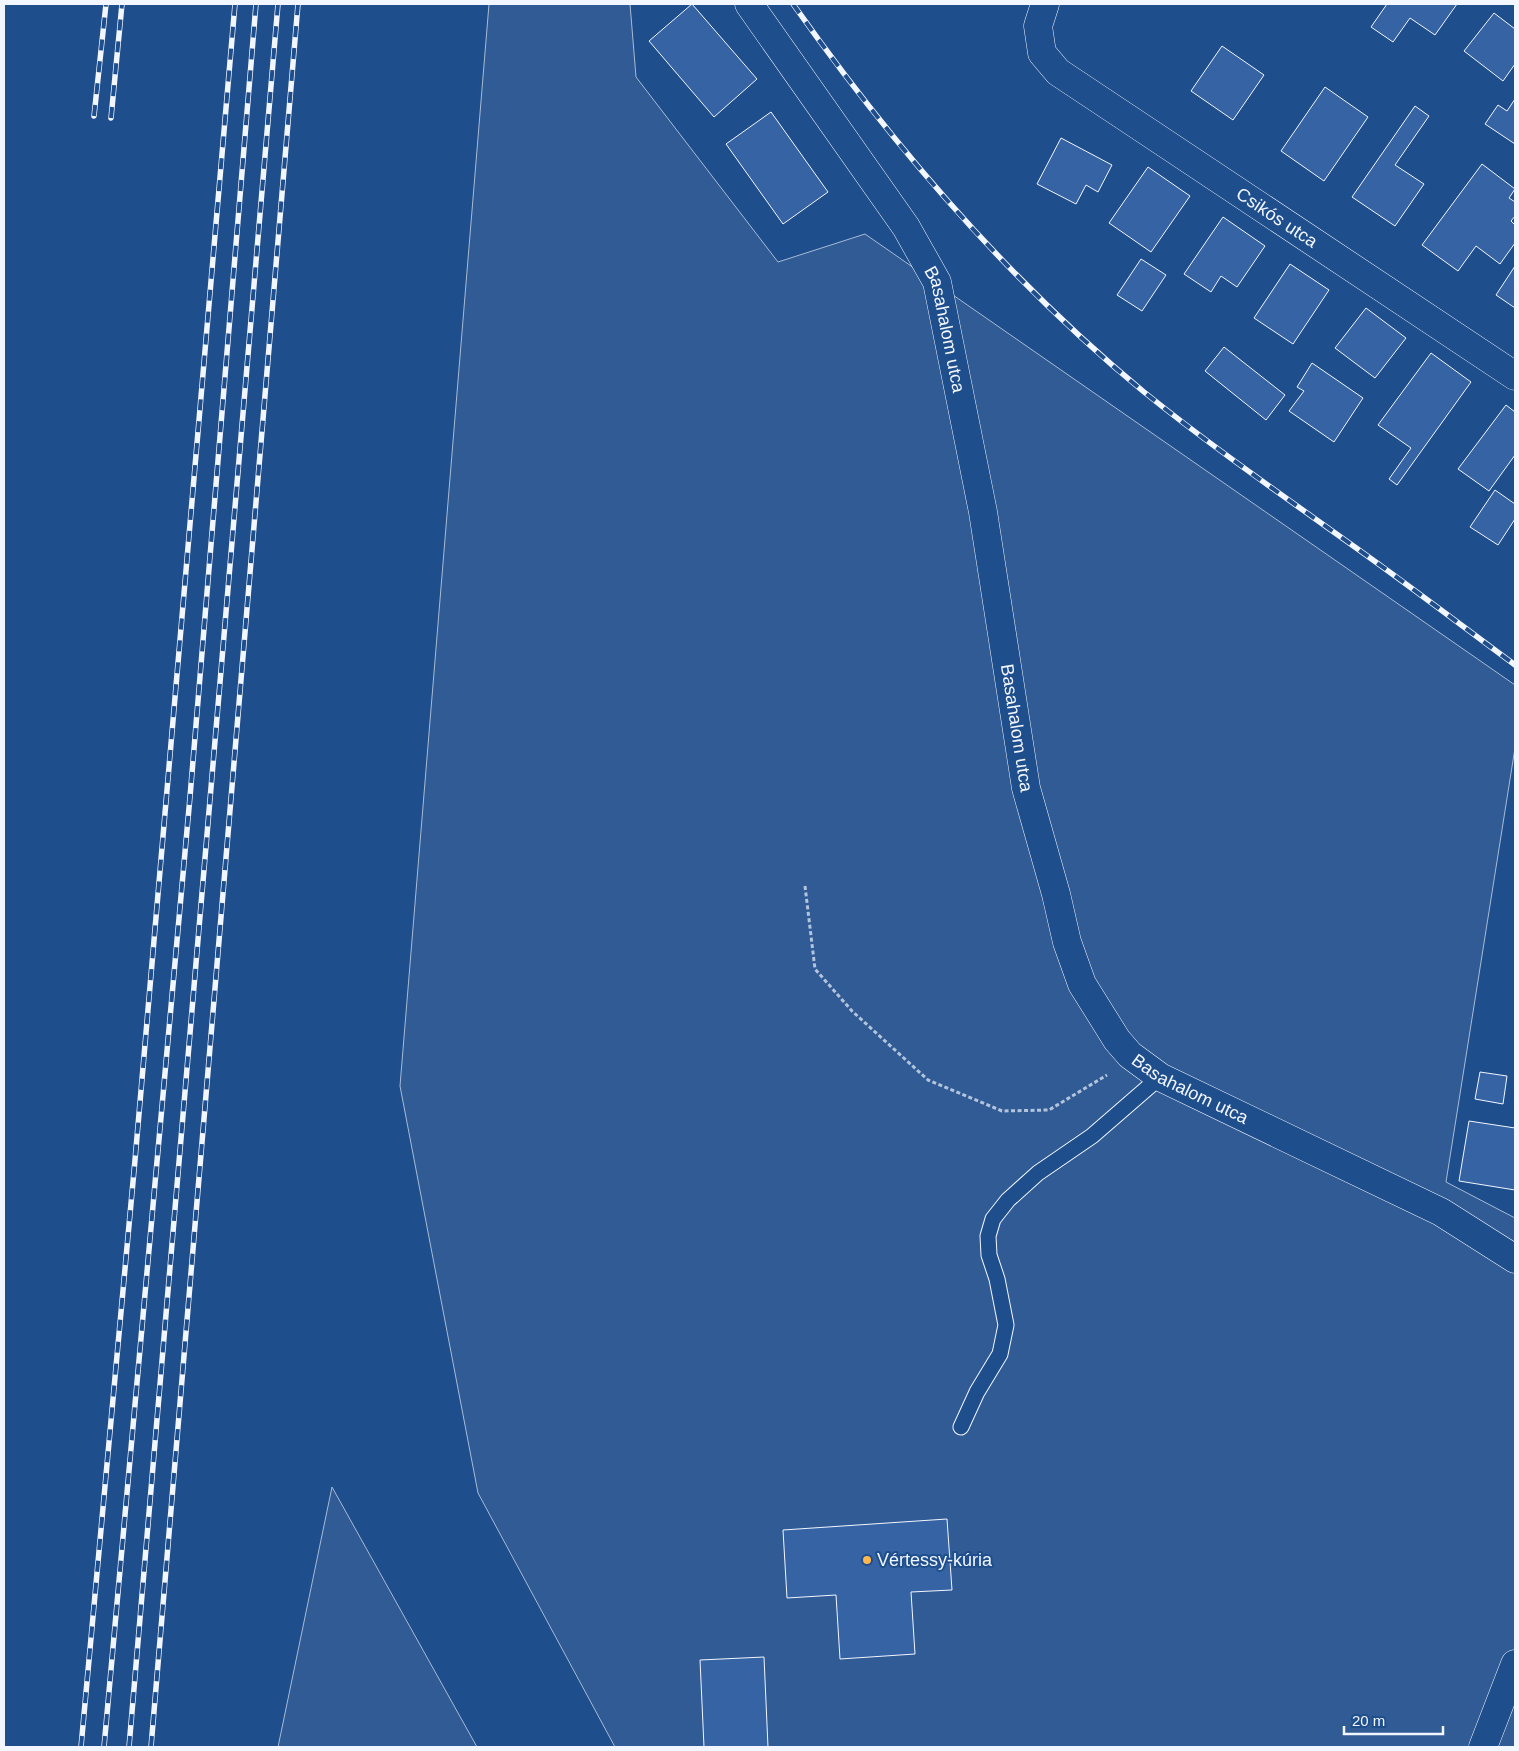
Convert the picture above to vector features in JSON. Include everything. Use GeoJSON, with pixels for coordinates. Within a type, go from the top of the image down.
{"type":"FeatureCollection","features":[{"type":"Feature","properties":{"kind":"street","name":"Basahalom utca"},"geometry":{"type":"LineString","coordinates":[[749,4],[906,227],[936,282],[984,512],[1026,788],[1056,894],[1067,942],[1082,984],[1112,1033],[1130,1055],[1160,1076],[1441,1212],[1515,1259]]}},
{"type":"Feature","properties":{"kind":"street","name":"Csikós utca"},"geometry":{"type":"LineString","coordinates":[[1044,4],[1038,26],[1042,54],[1058,72],[1515,376]]}},
{"type":"Feature","properties":{"kind":"street"},"geometry":{"type":"LineString","coordinates":[[1483,1747],[1515,1664]]}},
{"type":"Feature","properties":{"kind":"lane"},"geometry":{"type":"LineString","coordinates":[[961,1427],[977,1392],[1000,1354],[1006,1325],[997,1279],[988,1255],[988,1236],[993,1219],[1008,1200],[1038,1173],[1092,1136],[1160,1076]]}},
{"type":"Feature","properties":{"kind":"path"},"geometry":{"type":"LineString","coordinates":[[805,886],[815,969],[852,1011],[928,1080],[1002,1111],[1049,1110],[1102,1079],[1130,1055]]}},
{"type":"Feature","properties":{"kind":"shaded area"},"geometry":{"type":"Polygon","coordinates":[[[489,4],[630,4],[636,77],[778,262],[865,234],[1515,685],[1515,748],[1446,1182],[1515,1218],[1515,1747],[615,1747],[478,1493],[400,1086],[489,4]]]}},
{"type":"Feature","properties":{"kind":"shaded area"},"geometry":{"type":"Polygon","coordinates":[[[332,1487],[477,1747],[278,1747],[332,1487]]]}},
{"type":"Feature","properties":{"kind":"building"},"geometry":{"type":"Polygon","coordinates":[[[692,4],[757,79],[714,117],[649,41],[692,4]]]}},
{"type":"Feature","properties":{"kind":"building"},"geometry":{"type":"Polygon","coordinates":[[[1387,4],[1457,4],[1435,35],[1410,18],[1393,42],[1371,27],[1387,4]]]}},
{"type":"Feature","properties":{"kind":"building"},"geometry":{"type":"Polygon","coordinates":[[[1494,13],[1515,29],[1515,64],[1503,81],[1464,51],[1494,13]]]}},
{"type":"Feature","properties":{"kind":"building"},"geometry":{"type":"Polygon","coordinates":[[[1222,46],[1264,75],[1233,120],[1191,91],[1222,46]]]}},
{"type":"Feature","properties":{"kind":"building"},"geometry":{"type":"Polygon","coordinates":[[[1325,87],[1368,117],[1324,181],[1281,151],[1325,87]]]}},
{"type":"Feature","properties":{"kind":"building"},"geometry":{"type":"Polygon","coordinates":[[[1515,99],[1515,144],[1485,124],[1498,105],[1507,111],[1515,99]]]}},
{"type":"Feature","properties":{"kind":"building"},"geometry":{"type":"Polygon","coordinates":[[[1415,106],[1429,116],[1395,165],[1424,184],[1395,226],[1352,197],[1415,106]]]}},
{"type":"Feature","properties":{"kind":"building"},"geometry":{"type":"Polygon","coordinates":[[[771,112],[828,192],[783,224],[726,144],[771,112]]]}},
{"type":"Feature","properties":{"kind":"building"},"geometry":{"type":"Polygon","coordinates":[[[1061,138],[1112,165],[1098,192],[1086,185],[1076,204],[1037,184],[1061,138]]]}},
{"type":"Feature","properties":{"kind":"building"},"geometry":{"type":"Polygon","coordinates":[[[1482,164],[1515,189],[1509,198],[1515,202],[1515,216],[1511,221],[1515,225],[1515,243],[1500,264],[1476,246],[1458,271],[1422,245],[1482,164]]]}},
{"type":"Feature","properties":{"kind":"building"},"geometry":{"type":"Polygon","coordinates":[[[1148,167],[1190,196],[1151,252],[1109,223],[1148,167]]]}},
{"type":"Feature","properties":{"kind":"building"},"geometry":{"type":"Polygon","coordinates":[[[1223,217],[1265,246],[1237,287],[1221,276],[1211,292],[1184,274],[1223,217]]]}},
{"type":"Feature","properties":{"kind":"building"},"geometry":{"type":"Polygon","coordinates":[[[1141,259],[1166,275],[1142,311],[1117,295],[1141,259]]]}},
{"type":"Feature","properties":{"kind":"building"},"geometry":{"type":"Polygon","coordinates":[[[1290,264],[1329,290],[1293,344],[1254,318],[1290,264]]]}},
{"type":"Feature","properties":{"kind":"building"},"geometry":{"type":"Polygon","coordinates":[[[1515,266],[1515,308],[1496,295],[1515,266]]]}},
{"type":"Feature","properties":{"kind":"building"},"geometry":{"type":"Polygon","coordinates":[[[1366,308],[1406,338],[1375,378],[1335,348],[1366,308]]]}},
{"type":"Feature","properties":{"kind":"building"},"geometry":{"type":"Polygon","coordinates":[[[1224,347],[1285,395],[1266,420],[1205,371],[1224,347]]]}},
{"type":"Feature","properties":{"kind":"building"},"geometry":{"type":"Polygon","coordinates":[[[1431,353],[1471,382],[1397,485],[1389,479],[1411,448],[1378,425],[1431,353]]]}},
{"type":"Feature","properties":{"kind":"building"},"geometry":{"type":"Polygon","coordinates":[[[1312,363],[1363,398],[1334,442],[1289,411],[1304,391],[1297,387],[1312,363]]]}},
{"type":"Feature","properties":{"kind":"building"},"geometry":{"type":"Polygon","coordinates":[[[1506,405],[1515,412],[1515,455],[1489,491],[1458,469],[1506,405]]]}},
{"type":"Feature","properties":{"kind":"building"},"geometry":{"type":"Polygon","coordinates":[[[1495,490],[1515,504],[1515,519],[1498,545],[1470,527],[1495,490]]]}},
{"type":"Feature","properties":{"kind":"building"},"geometry":{"type":"Polygon","coordinates":[[[1480,1072],[1507,1076],[1503,1104],[1475,1099],[1480,1072]]]}},
{"type":"Feature","properties":{"kind":"building"},"geometry":{"type":"Polygon","coordinates":[[[1469,1121],[1515,1128],[1515,1190],[1459,1181],[1469,1121]]]}},
{"type":"Feature","properties":{"kind":"building","name":"Vértessy-kúria"},"geometry":{"type":"Polygon","coordinates":[[[947,1519],[952,1590],[911,1592],[915,1654],[840,1659],[836,1595],[787,1598],[783,1530],[947,1519]]]}},
{"type":"Feature","properties":{"kind":"building"},"geometry":{"type":"Polygon","coordinates":[[[764,1657],[768,1747],[704,1747],[700,1660],[764,1657]]]}},
{"type":"Feature","properties":{"kind":"railway"},"geometry":{"type":"LineString","coordinates":[[94,116],[106,4]]}},
{"type":"Feature","properties":{"kind":"railway"},"geometry":{"type":"LineString","coordinates":[[111,118],[122,4]]}},
{"type":"Feature","properties":{"kind":"railway"},"geometry":{"type":"LineString","coordinates":[[81,1747],[135,1160],[235,4]]}},
{"type":"Feature","properties":{"kind":"railway"},"geometry":{"type":"LineString","coordinates":[[104,1747],[190,797],[256,4]]}},
{"type":"Feature","properties":{"kind":"railway"},"geometry":{"type":"LineString","coordinates":[[129,1747],[278,4]]}},
{"type":"Feature","properties":{"kind":"railway"},"geometry":{"type":"LineString","coordinates":[[151,1747],[298,4]]}},
{"type":"Feature","properties":{"kind":"railway"},"geometry":{"type":"LineString","coordinates":[[793,4],[871,109],[956,210],[1046,305],[1094,349],[1195,432],[1515,665]]}},
{"type":"Feature","properties":{"kind":"place","name":"Vértessy-kúria"},"geometry":{"type":"Point","coordinates":[867,1560]}}]}
